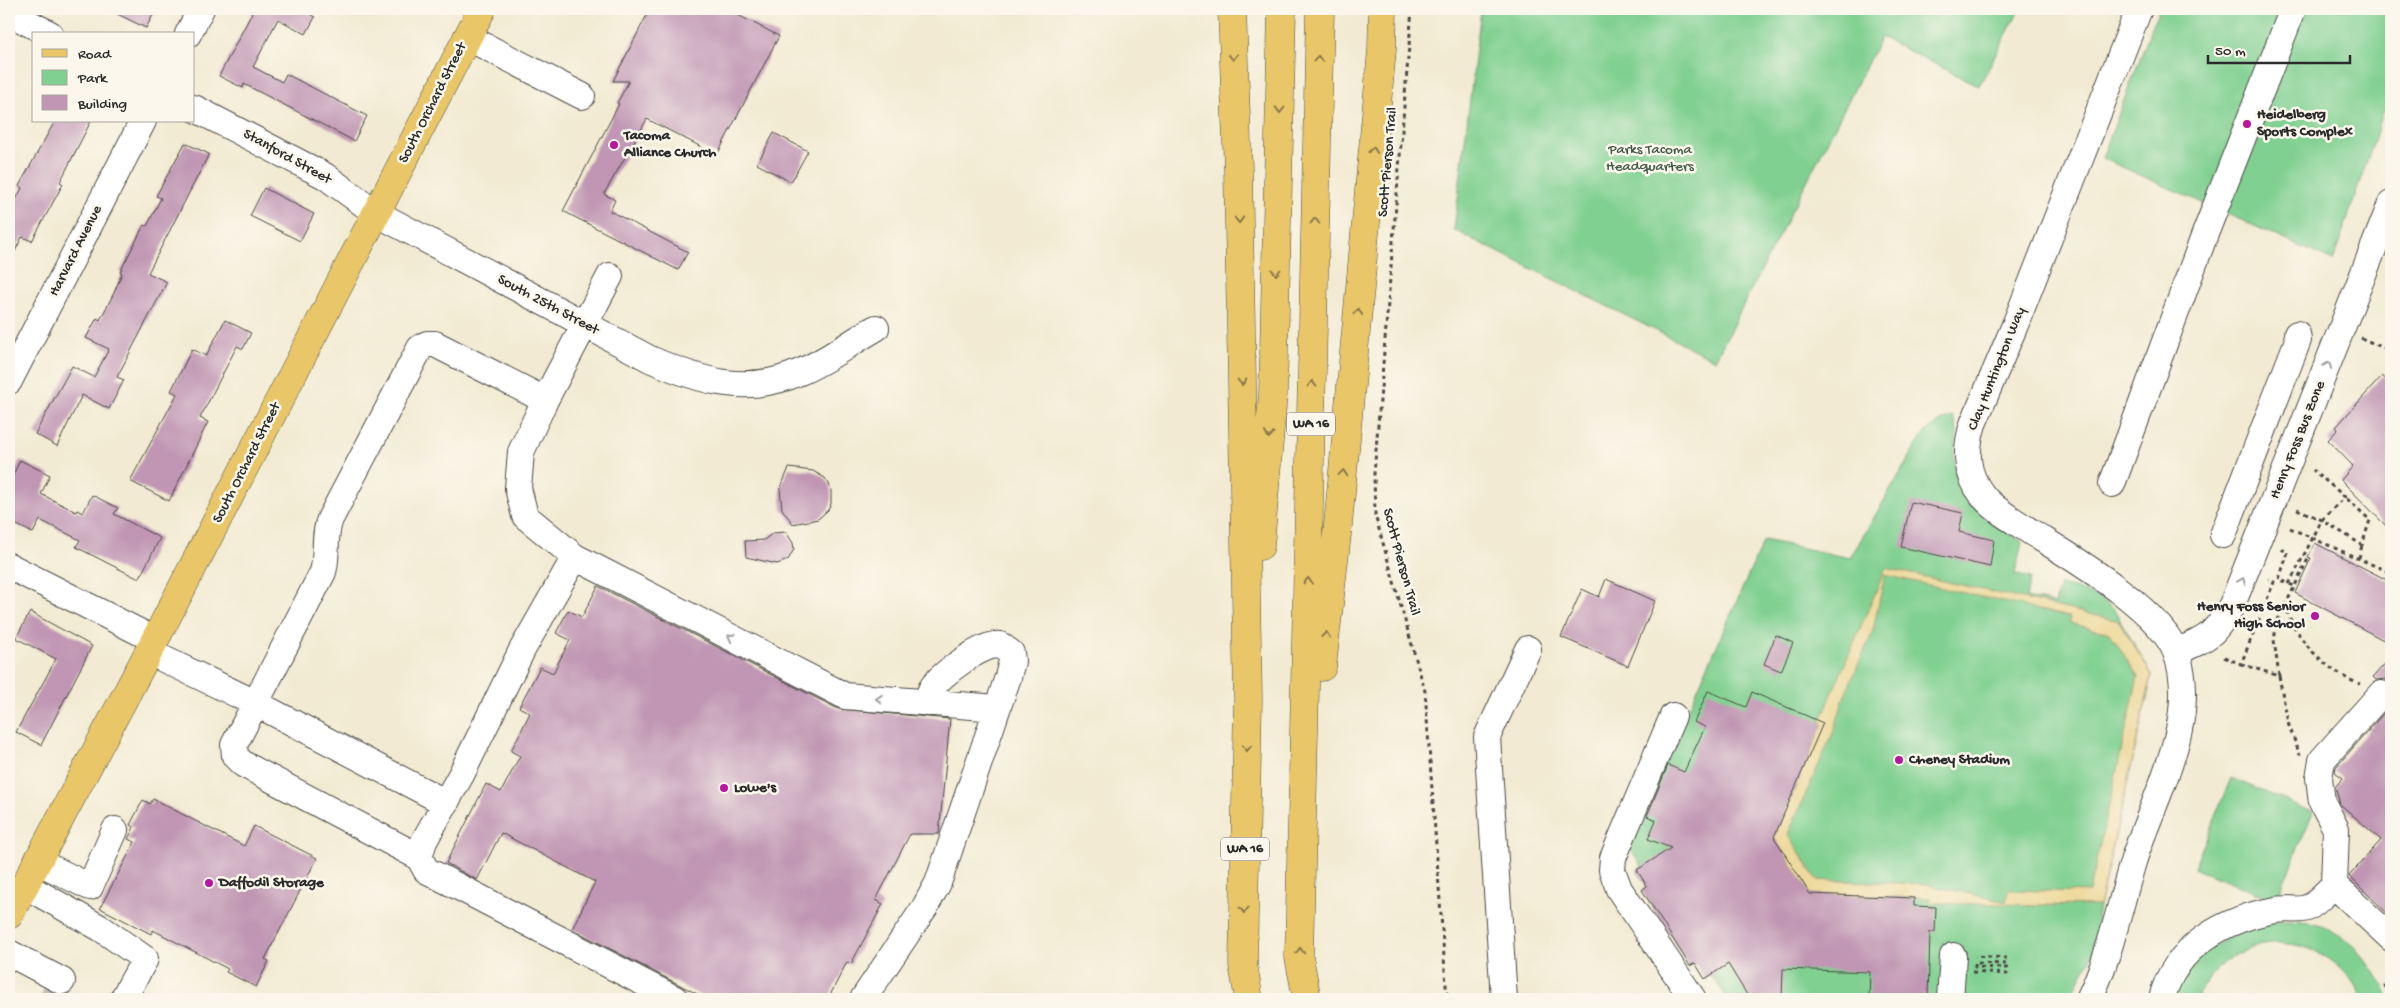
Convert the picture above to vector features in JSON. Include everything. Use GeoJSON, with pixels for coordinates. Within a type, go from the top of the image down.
{"type":"FeatureCollection","features":[{"type":"Feature","properties":{"kind":"main road","name":"South Orchard Street"},"geometry":{"type":"LineString","coordinates":[[9,915],[152,646],[482,9]]}},
{"type":"Feature","properties":{"kind":"main road"},"geometry":{"type":"LineString","coordinates":[[1232,9],[1238,179],[1248,699]]}},
{"type":"Feature","properties":{"kind":"main road","name":"WA 16"},"geometry":{"type":"LineString","coordinates":[[1249,999],[1243,965],[1248,699],[1273,394],[1282,9]]}},
{"type":"Feature","properties":{"kind":"main road","name":"WA 16"},"geometry":{"type":"LineString","coordinates":[[1307,999],[1299,957],[1320,9]]}},
{"type":"Feature","properties":{"kind":"main road"},"geometry":{"type":"LineString","coordinates":[[1303,840],[1339,515],[1382,50],[1383,9]]}},
{"type":"Feature","properties":{"kind":"street"},"geometry":{"type":"LineString","coordinates":[[189,32],[201,9]]}},
{"type":"Feature","properties":{"kind":"street","name":"Clay Huntington Way"},"geometry":{"type":"LineString","coordinates":[[2139,9],[2015,325],[1973,424],[1966,456],[1969,471],[1983,496],[1996,508],[2082,565],[2144,611],[2168,638],[2176,652]]}},
{"type":"Feature","properties":{"kind":"street"},"geometry":{"type":"LineString","coordinates":[[2112,484],[2205,234],[2294,9]]}},
{"type":"Feature","properties":{"kind":"street"},"geometry":{"type":"LineString","coordinates":[[9,13],[46,32]]}},
{"type":"Feature","properties":{"kind":"street"},"geometry":{"type":"LineString","coordinates":[[467,37],[582,96]]}},
{"type":"Feature","properties":{"kind":"street","name":"Stanford Street"},"geometry":{"type":"LineString","coordinates":[[195,109],[325,176],[376,213]]}},
{"type":"Feature","properties":{"kind":"street","name":"Harvard Avenue"},"geometry":{"type":"LineString","coordinates":[[9,381],[142,122]]}},
{"type":"Feature","properties":{"kind":"street","name":"Henry Foss Bus Zone"},"geometry":{"type":"LineString","coordinates":[[2176,652],[2204,641],[2221,624],[2232,605],[2391,204]]}},
{"type":"Feature","properties":{"kind":"street","name":"South 25th Street"},"geometry":{"type":"LineString","coordinates":[[376,213],[680,372],[726,384],[754,385],[801,372],[876,328]]}},
{"type":"Feature","properties":{"kind":"street"},"geometry":{"type":"LineString","coordinates":[[610,276],[545,400],[521,452],[518,488],[525,516],[575,557],[846,696],[997,708]]}},
{"type":"Feature","properties":{"kind":"street"},"geometry":{"type":"LineString","coordinates":[[2224,535],[2283,382],[2298,340],[2297,334]]}},
{"type":"Feature","properties":{"kind":"street"},"geometry":{"type":"LineString","coordinates":[[545,400],[435,344],[428,344],[420,348],[330,518],[324,538],[326,561],[323,572],[257,704],[234,745],[234,752],[237,759],[419,857],[426,870],[675,999]]}},
{"type":"Feature","properties":{"kind":"street"},"geometry":{"type":"LineString","coordinates":[[419,857],[424,841],[446,803],[522,650],[575,557]]}},
{"type":"Feature","properties":{"kind":"street"},"geometry":{"type":"LineString","coordinates":[[9,566],[257,704],[446,803]]}},
{"type":"Feature","properties":{"kind":"street"},"geometry":{"type":"LineString","coordinates":[[863,999],[915,922],[938,883],[997,708],[1012,658],[1009,650],[996,644],[988,645],[946,673],[931,689],[928,703]]}},
{"type":"Feature","properties":{"kind":"street"},"geometry":{"type":"LineString","coordinates":[[1504,999],[1487,737],[1528,649]]}},
{"type":"Feature","properties":{"kind":"street"},"geometry":{"type":"LineString","coordinates":[[2089,999],[2101,972],[2134,860],[2173,754],[2182,695],[2181,668],[2176,652]]}},
{"type":"Feature","properties":{"kind":"street"},"geometry":{"type":"LineString","coordinates":[[2162,999],[2176,965],[2187,952],[2213,930],[2248,916],[2278,909],[2306,908],[2334,885],[2336,829],[2322,802],[2319,778],[2322,760],[2371,689]]}},
{"type":"Feature","properties":{"kind":"street"},"geometry":{"type":"LineString","coordinates":[[1673,716],[1613,858],[1612,870],[1619,889],[1693,999]]}},
{"type":"Feature","properties":{"kind":"street"},"geometry":{"type":"LineString","coordinates":[[37,861],[90,887],[115,830]]}},
{"type":"Feature","properties":{"kind":"street"},"geometry":{"type":"LineString","coordinates":[[24,885],[102,929],[145,959],[123,999]]}},
{"type":"Feature","properties":{"kind":"street"},"geometry":{"type":"LineString","coordinates":[[2334,885],[2391,938]]}},
{"type":"Feature","properties":{"kind":"street"},"geometry":{"type":"LineString","coordinates":[[9,953],[62,981]]}},
{"type":"Feature","properties":{"kind":"street"},"geometry":{"type":"LineString","coordinates":[[1950,999],[1960,959]]}},
{"type":"Feature","properties":{"kind":"path","name":"Scott Pierson Trail"},"geometry":{"type":"LineString","coordinates":[[1412,9],[1374,474],[1375,515],[1425,691],[1448,999]]}},
{"type":"Feature","properties":{"kind":"path"},"geometry":{"type":"LineString","coordinates":[[2364,340],[2391,351]]}},
{"type":"Feature","properties":{"kind":"path"},"geometry":{"type":"LineString","coordinates":[[2314,470],[2370,520],[2359,558]]}},
{"type":"Feature","properties":{"kind":"path"},"geometry":{"type":"LineString","coordinates":[[2289,584],[2322,520],[2345,497]]}},
{"type":"Feature","properties":{"kind":"path"},"geometry":{"type":"LineString","coordinates":[[2297,509],[2322,520],[2362,545]]}},
{"type":"Feature","properties":{"kind":"path"},"geometry":{"type":"LineString","coordinates":[[2290,528],[2391,572]]}},
{"type":"Feature","properties":{"kind":"path"},"geometry":{"type":"LineString","coordinates":[[2281,549],[2288,552],[2279,579],[2294,586]]}},
{"type":"Feature","properties":{"kind":"path"},"geometry":{"type":"LineString","coordinates":[[2288,723],[2274,640],[2277,622],[2285,602],[2309,557]]}},
{"type":"Feature","properties":{"kind":"path"},"geometry":{"type":"LineString","coordinates":[[2241,664],[2274,582],[2269,579]]}},
{"type":"Feature","properties":{"kind":"path"},"geometry":{"type":"LineString","coordinates":[[2285,602],[2293,625],[2324,664],[2337,675],[2371,689]]}},
{"type":"Feature","properties":{"kind":"path"},"geometry":{"type":"LineString","coordinates":[[2224,657],[2269,675],[2279,676]]}},
{"type":"Feature","properties":{"kind":"path"},"geometry":{"type":"LineString","coordinates":[[1960,959],[1975,957],[2005,958],[2006,964],[1975,963],[1975,967],[2007,968],[2007,974],[1960,959]]}},
{"type":"Feature","properties":{"kind":"path"},"geometry":{"type":"LineString","coordinates":[[2384,986],[2391,983]]}},
{"type":"Feature","properties":{"kind":"green space","name":"Parks Tacoma Headquarters"},"geometry":{"type":"Polygon","coordinates":[[[1481,9],[2020,9],[1979,86],[1881,37],[1715,360],[1454,230],[1481,9]]]}},
{"type":"Feature","properties":{"kind":"green space","name":"Heidelberg Sports Complex"},"geometry":{"type":"Polygon","coordinates":[[[2159,9],[2391,9],[2391,90],[2333,261],[2102,158],[2159,9]]]}},
{"type":"Feature","properties":{"kind":"green space","name":"Cheney Stadium"},"geometry":{"type":"Polygon","coordinates":[[[1953,417],[1957,429],[1954,459],[1956,474],[1961,487],[1976,509],[2022,542],[2015,574],[2030,578],[2026,598],[2055,604],[2060,585],[2082,590],[2096,596],[2114,610],[2152,675],[2099,906],[2091,958],[2069,999],[1728,999],[1711,975],[1705,979],[1695,963],[1690,966],[1642,890],[1647,886],[1637,870],[1642,866],[1628,845],[1764,540],[1850,558],[1924,433],[1942,420],[1953,417]]]}},
{"type":"Feature","properties":{"kind":"green space"},"geometry":{"type":"Polygon","coordinates":[[[2231,778],[2313,812],[2276,901],[2194,868],[2231,778]]]}},
{"type":"Feature","properties":{"kind":"green space"},"geometry":{"type":"Polygon","coordinates":[[[2252,922],[2303,922],[2318,925],[2332,931],[2345,939],[2366,960],[2389,999],[2363,999],[2347,975],[2327,957],[2304,947],[2279,944],[2255,947],[2232,957],[2212,975],[2196,999],[2170,999],[2193,959],[2252,922]]]}},
{"type":"Feature","properties":{"kind":"sand"},"geometry":{"type":"Polygon","coordinates":[[[1886,568],[2119,621],[2152,675],[2099,906],[1930,903],[1930,898],[1810,894],[1774,837],[1823,723],[1820,722],[1886,568]],[[1885,575],[1872,634],[1845,694],[1835,728],[1788,834],[1817,880],[1925,884],[2006,902],[2008,890],[2089,892],[2138,677],[2110,633],[2069,623],[2070,617],[1885,575]]]}},
{"type":"Feature","properties":{"kind":"building"},"geometry":{"type":"Polygon","coordinates":[[[107,9],[156,9],[146,28],[107,9]]]}},
{"type":"Feature","properties":{"kind":"building"},"geometry":{"type":"Polygon","coordinates":[[[254,9],[300,9],[315,17],[306,34],[278,19],[253,67],[282,82],[286,74],[367,116],[354,141],[244,84],[243,88],[219,76],[254,9]]]}},
{"type":"Feature","properties":{"kind":"building","name":"Tacoma Alliance Church"},"geometry":{"type":"Polygon","coordinates":[[[650,9],[726,9],[779,36],[717,155],[647,119],[604,194],[615,200],[610,211],[688,252],[678,270],[563,211],[629,81],[613,81],[650,9]]]}},
{"type":"Feature","properties":{"kind":"building"},"geometry":{"type":"Polygon","coordinates":[[[54,122],[90,122],[60,182],[63,184],[32,241],[22,237],[9,264],[9,213],[22,188],[19,186],[54,122]]]}},
{"type":"Feature","properties":{"kind":"building"},"geometry":{"type":"Polygon","coordinates":[[[774,133],[808,151],[791,182],[757,164],[774,133]]]}},
{"type":"Feature","properties":{"kind":"building"},"geometry":{"type":"Polygon","coordinates":[[[185,143],[209,154],[148,273],[167,282],[117,377],[124,380],[109,409],[82,395],[57,446],[35,434],[72,366],[94,377],[109,349],[86,338],[97,318],[100,320],[114,293],[122,273],[120,272],[144,225],[147,226],[161,198],[156,196],[185,143]]]}},
{"type":"Feature","properties":{"kind":"building"},"geometry":{"type":"Polygon","coordinates":[[[264,188],[314,214],[300,241],[250,216],[264,188]]]}},
{"type":"Feature","properties":{"kind":"building"},"geometry":{"type":"Polygon","coordinates":[[[225,320],[251,333],[243,349],[237,346],[200,418],[208,422],[169,501],[130,481],[177,394],[171,391],[192,349],[206,356],[225,320]]]}},
{"type":"Feature","properties":{"kind":"building"},"geometry":{"type":"Polygon","coordinates":[[[2382,376],[2391,384],[2391,531],[2341,480],[2353,466],[2328,440],[2338,429],[2336,427],[2382,376]]]}},
{"type":"Feature","properties":{"kind":"building"},"geometry":{"type":"Polygon","coordinates":[[[20,460],[50,475],[41,494],[76,512],[77,510],[83,513],[92,495],[118,508],[114,514],[160,538],[139,579],[76,547],[80,540],[40,520],[33,533],[9,521],[9,484],[20,460]]]}},
{"type":"Feature","properties":{"kind":"building"},"geometry":{"type":"Polygon","coordinates":[[[789,468],[813,471],[825,478],[829,484],[831,504],[828,510],[818,519],[793,524],[782,509],[780,489],[789,468]]]}},
{"type":"Feature","properties":{"kind":"building"},"geometry":{"type":"Polygon","coordinates":[[[1911,502],[1963,513],[1959,532],[1994,540],[1990,567],[1901,547],[1911,502]]]}},
{"type":"Feature","properties":{"kind":"building"},"geometry":{"type":"Polygon","coordinates":[[[786,532],[793,543],[794,549],[788,560],[777,564],[746,557],[745,541],[764,540],[773,533],[786,532]]]}},
{"type":"Feature","properties":{"kind":"building"},"geometry":{"type":"Polygon","coordinates":[[[2315,543],[2391,582],[2391,644],[2295,593],[2311,558],[2308,557],[2315,543]]]}},
{"type":"Feature","properties":{"kind":"building"},"geometry":{"type":"Polygon","coordinates":[[[1606,579],[1655,601],[1628,666],[1561,637],[1582,589],[1599,597],[1606,579]]]}},
{"type":"Feature","properties":{"kind":"building","name":"Lowe's"},"geometry":{"type":"Polygon","coordinates":[[[598,586],[838,709],[950,719],[939,834],[910,834],[876,900],[883,904],[851,964],[847,962],[828,999],[707,999],[572,929],[595,882],[501,833],[477,880],[446,863],[486,784],[501,792],[520,756],[511,751],[530,713],[519,707],[540,667],[553,673],[570,640],[556,633],[568,610],[582,617],[598,586]]]}},
{"type":"Feature","properties":{"kind":"building"},"geometry":{"type":"Polygon","coordinates":[[[30,612],[92,646],[41,745],[16,732],[56,659],[16,638],[30,612]]]}},
{"type":"Feature","properties":{"kind":"building"},"geometry":{"type":"Polygon","coordinates":[[[1776,635],[1793,643],[1781,671],[1764,664],[1776,635]]]}},
{"type":"Feature","properties":{"kind":"building"},"geometry":{"type":"Polygon","coordinates":[[[2391,657],[2391,683],[2385,679],[2376,680],[2373,677],[2391,657]]]}},
{"type":"Feature","properties":{"kind":"building"},"geometry":{"type":"Polygon","coordinates":[[[1708,691],[1746,707],[1752,692],[1823,723],[1774,837],[1810,894],[1914,898],[1914,906],[1936,907],[1935,932],[1930,932],[1928,999],[1869,999],[1870,972],[1783,969],[1782,999],[1749,998],[1728,964],[1705,979],[1695,963],[1690,966],[1642,890],[1647,886],[1637,870],[1671,848],[1648,839],[1656,820],[1647,816],[1668,765],[1684,772],[1705,727],[1694,722],[1708,691]]]}},
{"type":"Feature","properties":{"kind":"building"},"geometry":{"type":"Polygon","coordinates":[[[2391,705],[2391,917],[2349,876],[2381,840],[2340,804],[2335,787],[2343,778],[2335,772],[2336,767],[2391,705]]]}},
{"type":"Feature","properties":{"kind":"building","name":"Daffodil Storage"},"geometry":{"type":"Polygon","coordinates":[[[153,799],[244,846],[254,826],[317,858],[265,959],[269,961],[256,987],[226,972],[228,969],[153,930],[151,934],[100,908],[135,842],[128,839],[134,827],[130,825],[143,800],[150,804],[153,799]]]}},
{"type":"Feature","properties":{"kind":"tunnel"},"geometry":{"type":"LineString","coordinates":[[52,999],[62,981]]}},
{"type":"Feature","properties":{"kind":"place","name":"Heidelberg Sports Complex"},"geometry":{"type":"Point","coordinates":[2247,124]}},
{"type":"Feature","properties":{"kind":"place","name":"Tacoma Alliance Church"},"geometry":{"type":"Point","coordinates":[614,145]}},
{"type":"Feature","properties":{"kind":"place","name":"Henry Foss Senior High School"},"geometry":{"type":"Point","coordinates":[2315,616]}},
{"type":"Feature","properties":{"kind":"place","name":"Cheney Stadium"},"geometry":{"type":"Point","coordinates":[1899,760]}},
{"type":"Feature","properties":{"kind":"place","name":"Lowe's"},"geometry":{"type":"Point","coordinates":[724,788]}},
{"type":"Feature","properties":{"kind":"place","name":"Daffodil Storage"},"geometry":{"type":"Point","coordinates":[209,883]}}]}
